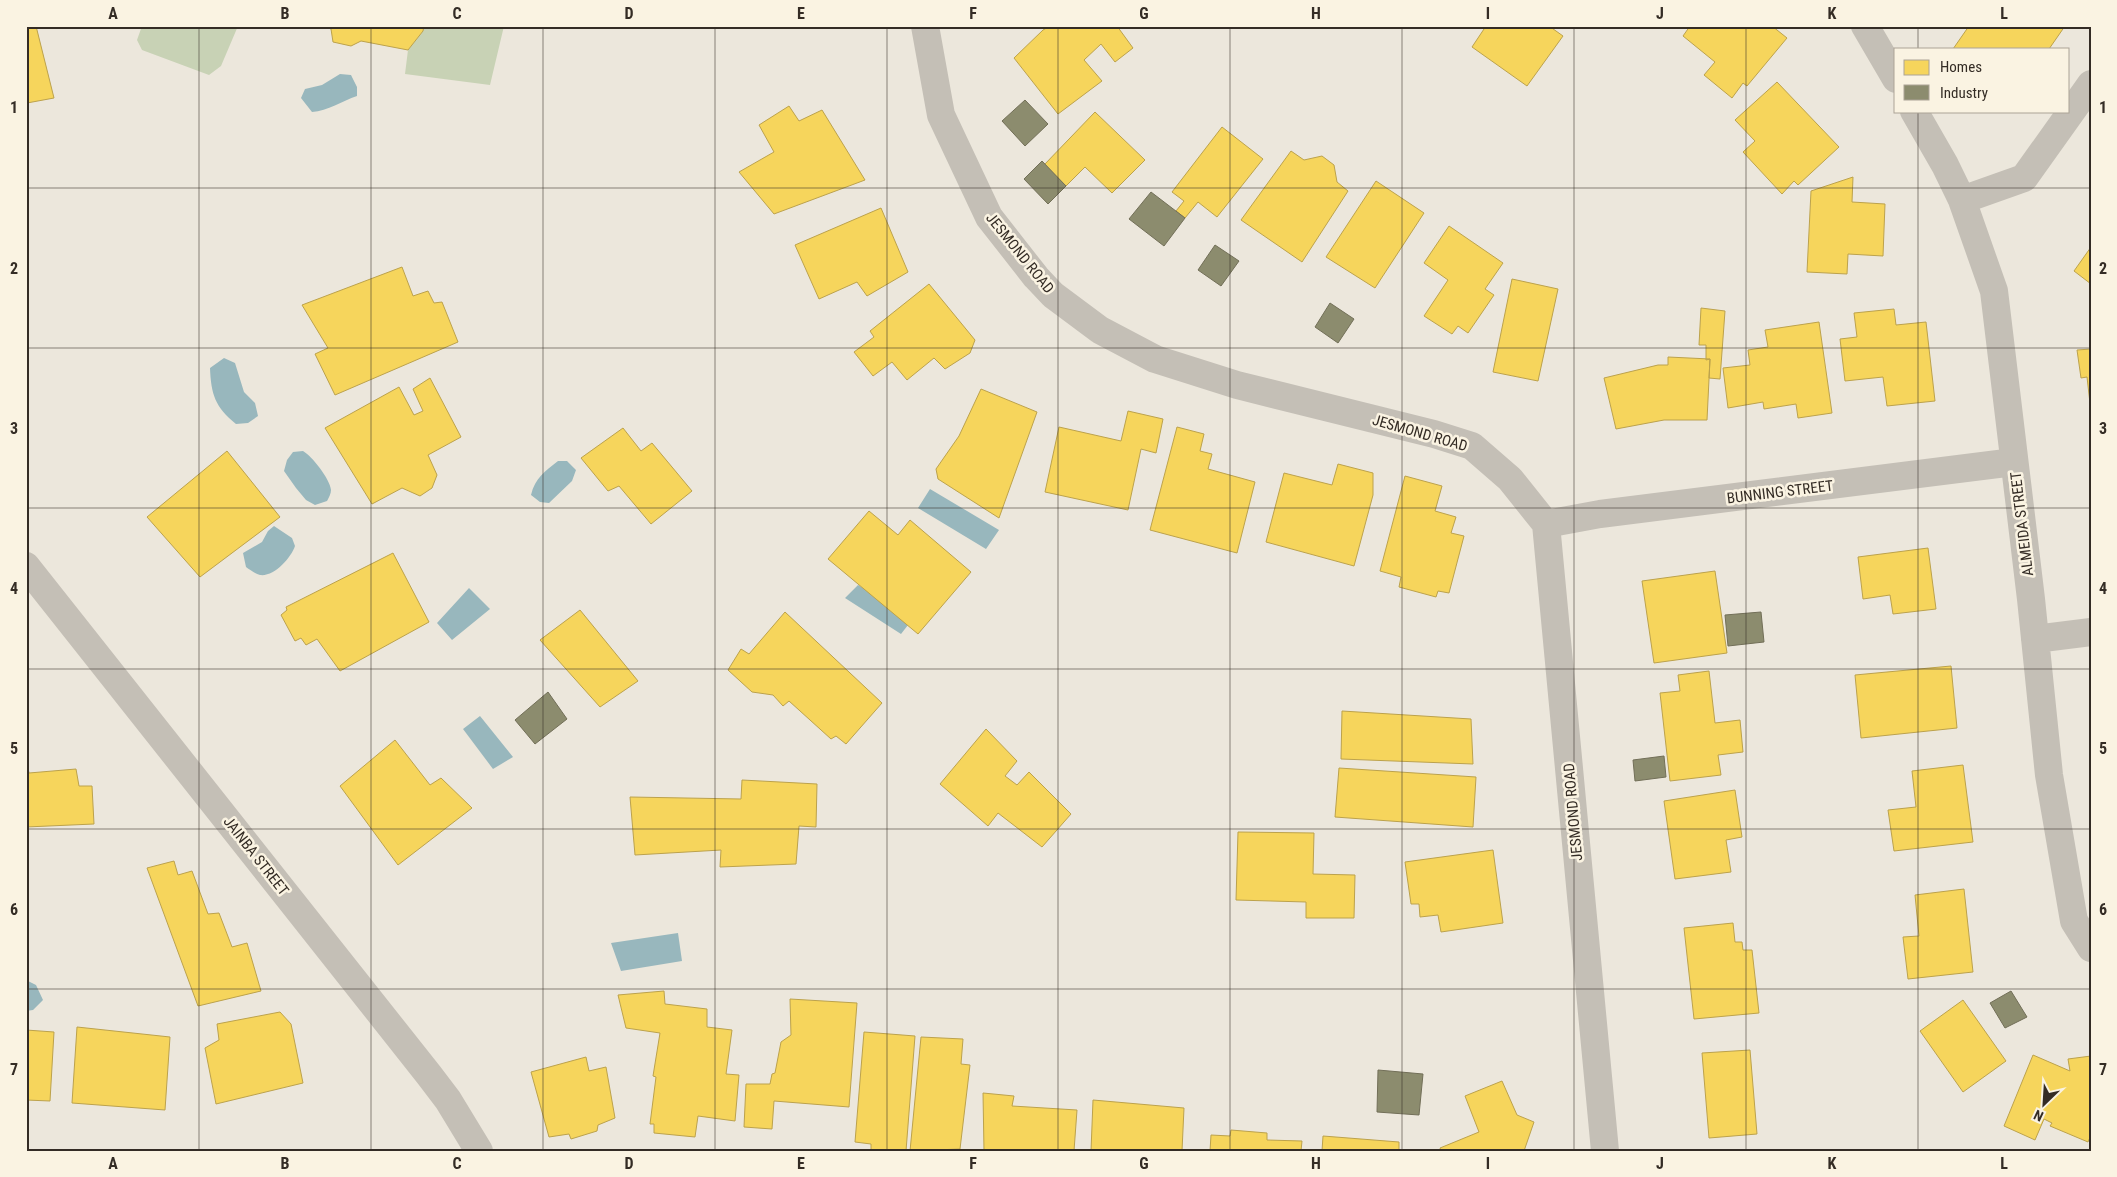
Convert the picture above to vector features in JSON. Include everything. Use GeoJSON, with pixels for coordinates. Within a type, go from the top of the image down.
{"type":"FeatureCollection","features":[{"type":"Feature","properties":{"kind":"street","name":"JESMOND ROAD"},"geometry":{"type":"LineString","coordinates":[[925,26],[941,115],[985,209],[989,217],[1052,295],[1100,330],[1155,359],[1237,385],[1434,434],[1472,446],[1510,478],[1546,524],[1605,1151]]}},
{"type":"Feature","properties":{"kind":"street"},"geometry":{"type":"LineString","coordinates":[[1865,26],[1894,77]]}},
{"type":"Feature","properties":{"kind":"street"},"geometry":{"type":"LineString","coordinates":[[1962,200],[2024,178],[2091,84]]}},
{"type":"Feature","properties":{"kind":"street","name":"ALMEIDA STREET"},"geometry":{"type":"LineString","coordinates":[[1915,112],[1945,165],[1962,200],[1994,291],[2050,775],[2074,921],[2091,948]]}},
{"type":"Feature","properties":{"kind":"street","name":"BUNNING STREET"},"geometry":{"type":"LineString","coordinates":[[1546,524],[1600,514],[2014,462]]}},
{"type":"Feature","properties":{"kind":"street","name":"JAINBA STREET"},"geometry":{"type":"LineString","coordinates":[[30,577],[443,1094],[479,1151]]}},
{"type":"Feature","properties":{"kind":"street"},"geometry":{"type":"LineString","coordinates":[[2035,639],[2091,632]]}},
{"type":"Feature","properties":{"kind":"green space"},"geometry":{"type":"Polygon","coordinates":[[[142,26],[238,26],[221,66],[209,75],[142,50],[137,40],[142,26]]]}},
{"type":"Feature","properties":{"kind":"green space"},"geometry":{"type":"Polygon","coordinates":[[[424,26],[504,26],[490,85],[405,74],[408,50],[423,31],[424,26]]]}},
{"type":"Feature","properties":{"kind":"water"},"geometry":{"type":"Polygon","coordinates":[[[340,74],[351,75],[357,87],[357,96],[329,108],[312,112],[301,98],[305,89],[322,85],[340,74]]]}},
{"type":"Feature","properties":{"kind":"water"},"geometry":{"type":"Polygon","coordinates":[[[224,358],[235,363],[244,392],[255,403],[258,416],[248,423],[236,424],[229,418],[219,406],[213,393],[210,368],[224,358]]]}},
{"type":"Feature","properties":{"kind":"water"},"geometry":{"type":"Polygon","coordinates":[[[303,451],[316,463],[330,485],[331,490],[327,501],[315,505],[306,500],[284,471],[287,460],[293,452],[303,451]]]}},
{"type":"Feature","properties":{"kind":"water"},"geometry":{"type":"Polygon","coordinates":[[[558,461],[567,461],[576,470],[572,481],[549,503],[540,502],[531,495],[535,484],[541,475],[558,461]]]}},
{"type":"Feature","properties":{"kind":"water"},"geometry":{"type":"Polygon","coordinates":[[[930,489],[999,530],[986,549],[918,508],[930,489]]]}},
{"type":"Feature","properties":{"kind":"water"},"geometry":{"type":"Polygon","coordinates":[[[274,526],[292,538],[295,546],[290,556],[281,566],[271,573],[260,575],[246,567],[243,553],[262,542],[268,531],[274,526]]]}},
{"type":"Feature","properties":{"kind":"water"},"geometry":{"type":"Polygon","coordinates":[[[858,585],[915,616],[901,634],[845,598],[858,585]]]}},
{"type":"Feature","properties":{"kind":"water"},"geometry":{"type":"Polygon","coordinates":[[[469,588],[490,609],[452,640],[437,623],[469,588]]]}},
{"type":"Feature","properties":{"kind":"water"},"geometry":{"type":"Polygon","coordinates":[[[480,716],[513,757],[493,769],[463,729],[480,716]]]}},
{"type":"Feature","properties":{"kind":"water"},"geometry":{"type":"Polygon","coordinates":[[[678,933],[682,961],[621,971],[611,943],[678,933]]]}},
{"type":"Feature","properties":{"kind":"water"},"geometry":{"type":"Polygon","coordinates":[[[26,980],[36,985],[43,1000],[33,1010],[26,1011],[26,980]]]}},
{"type":"Feature","properties":{"kind":"building: Homes"},"geometry":{"type":"Polygon","coordinates":[[[26,26],[36,26],[54,98],[27,103],[26,26]]]}},
{"type":"Feature","properties":{"kind":"building: Homes"},"geometry":{"type":"Polygon","coordinates":[[[325,26],[424,26],[423,31],[408,50],[361,41],[351,46],[333,42],[331,29],[325,26]]]}},
{"type":"Feature","properties":{"kind":"building: Homes"},"geometry":{"type":"Polygon","coordinates":[[[1050,26],[1117,26],[1133,48],[1115,62],[1101,44],[1084,60],[1102,81],[1058,114],[1014,58],[1043,30],[1050,26]]]}},
{"type":"Feature","properties":{"kind":"building: Homes"},"geometry":{"type":"Polygon","coordinates":[[[1486,26],[1549,26],[1563,36],[1527,86],[1472,47],[1486,26]]]}},
{"type":"Feature","properties":{"kind":"building: Homes"},"geometry":{"type":"Polygon","coordinates":[[[1690,26],[1772,26],[1787,38],[1747,86],[1743,83],[1732,98],[1704,75],[1715,62],[1683,36],[1690,26]]]}},
{"type":"Feature","properties":{"kind":"building: Homes"},"geometry":{"type":"Polygon","coordinates":[[[1969,26],[2065,26],[2050,48],[1954,48],[1969,26]]]}},
{"type":"Feature","properties":{"kind":"building: Homes"},"geometry":{"type":"Polygon","coordinates":[[[1777,82],[1839,147],[1798,185],[1794,181],[1782,194],[1743,152],[1755,141],[1735,120],[1777,82]]]}},
{"type":"Feature","properties":{"kind":"building: Homes"},"geometry":{"type":"Polygon","coordinates":[[[789,106],[799,121],[822,110],[865,180],[774,214],[739,172],[774,152],[759,125],[789,106]]]}},
{"type":"Feature","properties":{"kind":"building: Homes"},"geometry":{"type":"Polygon","coordinates":[[[1095,112],[1145,160],[1112,193],[1085,167],[1066,186],[1044,165],[1095,112]]]}},
{"type":"Feature","properties":{"kind":"building: Homes"},"geometry":{"type":"Polygon","coordinates":[[[1222,127],[1263,159],[1217,217],[1198,202],[1185,218],[1176,211],[1184,201],[1172,192],[1222,127]]]}},
{"type":"Feature","properties":{"kind":"building: Homes"},"geometry":{"type":"Polygon","coordinates":[[[1291,151],[1304,160],[1322,156],[1334,165],[1337,182],[1348,191],[1302,262],[1241,220],[1291,151]]]}},
{"type":"Feature","properties":{"kind":"building: Homes"},"geometry":{"type":"Polygon","coordinates":[[[1853,177],[1852,202],[1885,204],[1883,256],[1848,254],[1847,274],[1807,272],[1811,191],[1853,177]]]}},
{"type":"Feature","properties":{"kind":"building: Homes"},"geometry":{"type":"Polygon","coordinates":[[[1376,181],[1424,213],[1375,288],[1326,257],[1376,181]]]}},
{"type":"Feature","properties":{"kind":"building: Homes"},"geometry":{"type":"Polygon","coordinates":[[[881,208],[908,272],[867,296],[857,282],[819,299],[795,245],[881,208]]]}},
{"type":"Feature","properties":{"kind":"building: Homes"},"geometry":{"type":"Polygon","coordinates":[[[1449,226],[1503,263],[1485,289],[1494,295],[1468,333],[1458,326],[1452,334],[1424,316],[1448,280],[1424,263],[1449,226]]]}},
{"type":"Feature","properties":{"kind":"building: Homes"},"geometry":{"type":"Polygon","coordinates":[[[2091,247],[2091,284],[2074,271],[2091,247]]]}},
{"type":"Feature","properties":{"kind":"building: Homes"},"geometry":{"type":"Polygon","coordinates":[[[402,267],[413,296],[428,291],[434,303],[442,302],[458,342],[335,395],[315,354],[328,348],[302,305],[402,267]]]}},
{"type":"Feature","properties":{"kind":"building: Homes"},"geometry":{"type":"Polygon","coordinates":[[[1512,279],[1558,289],[1538,381],[1493,372],[1512,279]]]}},
{"type":"Feature","properties":{"kind":"building: Homes"},"geometry":{"type":"Polygon","coordinates":[[[929,284],[975,340],[970,353],[945,369],[934,358],[907,380],[892,362],[873,376],[854,352],[874,337],[870,331],[929,284]]]}},
{"type":"Feature","properties":{"kind":"building: Homes"},"geometry":{"type":"Polygon","coordinates":[[[1701,308],[1725,311],[1720,379],[1709,378],[1710,359],[1706,360],[1706,345],[1699,345],[1701,308]]]}},
{"type":"Feature","properties":{"kind":"building: Homes"},"geometry":{"type":"Polygon","coordinates":[[[1894,309],[1896,325],[1926,322],[1935,401],[1887,406],[1883,377],[1845,381],[1840,339],[1857,337],[1854,313],[1894,309]]]}},
{"type":"Feature","properties":{"kind":"building: Homes"},"geometry":{"type":"Polygon","coordinates":[[[1819,322],[1832,413],[1798,418],[1796,404],[1764,409],[1763,402],[1728,408],[1723,368],[1750,365],[1748,350],[1768,347],[1765,330],[1819,322]]]}},
{"type":"Feature","properties":{"kind":"building: Homes"},"geometry":{"type":"Polygon","coordinates":[[[2091,349],[2091,412],[2087,377],[2081,378],[2077,350],[2091,349]]]}},
{"type":"Feature","properties":{"kind":"building: Homes"},"geometry":{"type":"Polygon","coordinates":[[[1668,357],[1710,359],[1707,420],[1664,420],[1616,429],[1604,378],[1658,365],[1668,365],[1668,357]]]}},
{"type":"Feature","properties":{"kind":"building: Homes"},"geometry":{"type":"Polygon","coordinates":[[[430,378],[461,437],[428,455],[437,475],[432,488],[420,496],[402,488],[372,504],[325,428],[399,387],[414,415],[423,411],[413,389],[430,378]]]}},
{"type":"Feature","properties":{"kind":"building: Homes"},"geometry":{"type":"Polygon","coordinates":[[[981,389],[1037,412],[999,518],[938,479],[936,469],[959,436],[981,389]]]}},
{"type":"Feature","properties":{"kind":"building: Homes"},"geometry":{"type":"Polygon","coordinates":[[[1128,411],[1163,419],[1156,453],[1141,449],[1128,510],[1045,492],[1059,427],[1121,441],[1128,411]]]}},
{"type":"Feature","properties":{"kind":"building: Homes"},"geometry":{"type":"Polygon","coordinates":[[[1177,427],[1204,434],[1200,451],[1212,454],[1208,469],[1255,482],[1237,553],[1150,530],[1177,427]]]}},
{"type":"Feature","properties":{"kind":"building: Homes"},"geometry":{"type":"Polygon","coordinates":[[[623,428],[641,451],[652,443],[692,491],[651,524],[619,486],[608,491],[581,458],[623,428]]]}},
{"type":"Feature","properties":{"kind":"building: Homes"},"geometry":{"type":"Polygon","coordinates":[[[227,451],[280,517],[200,577],[147,517],[227,451]]]}},
{"type":"Feature","properties":{"kind":"building: Homes"},"geometry":{"type":"Polygon","coordinates":[[[1338,464],[1373,473],[1373,495],[1354,566],[1266,542],[1284,473],[1332,485],[1338,464]]]}},
{"type":"Feature","properties":{"kind":"building: Homes"},"geometry":{"type":"Polygon","coordinates":[[[1405,476],[1442,486],[1435,511],[1456,517],[1451,533],[1464,536],[1449,593],[1438,591],[1436,597],[1399,587],[1401,577],[1380,571],[1405,476]]]}},
{"type":"Feature","properties":{"kind":"building: Homes"},"geometry":{"type":"Polygon","coordinates":[[[869,511],[898,535],[910,520],[971,572],[918,634],[828,559],[869,511]]]}},
{"type":"Feature","properties":{"kind":"building: Homes"},"geometry":{"type":"Polygon","coordinates":[[[1928,548],[1936,609],[1893,614],[1890,595],[1863,599],[1858,557],[1928,548]]]}},
{"type":"Feature","properties":{"kind":"building: Homes"},"geometry":{"type":"Polygon","coordinates":[[[393,553],[429,622],[340,671],[317,639],[306,645],[301,638],[295,641],[281,615],[287,610],[286,607],[393,553]]]}},
{"type":"Feature","properties":{"kind":"building: Homes"},"geometry":{"type":"Polygon","coordinates":[[[1715,571],[1727,653],[1654,663],[1642,581],[1715,571]]]}},
{"type":"Feature","properties":{"kind":"building: Homes"},"geometry":{"type":"Polygon","coordinates":[[[580,610],[638,681],[600,707],[540,640],[580,610]]]}},
{"type":"Feature","properties":{"kind":"building: Homes"},"geometry":{"type":"Polygon","coordinates":[[[785,612],[882,703],[846,744],[836,736],[831,739],[789,701],[783,706],[773,695],[752,692],[728,670],[741,649],[749,654],[785,612]]]}},
{"type":"Feature","properties":{"kind":"building: Homes"},"geometry":{"type":"Polygon","coordinates":[[[1951,666],[1957,728],[1861,738],[1855,675],[1951,666]]]}},
{"type":"Feature","properties":{"kind":"building: Homes"},"geometry":{"type":"Polygon","coordinates":[[[1709,671],[1715,723],[1740,720],[1743,752],[1718,755],[1721,775],[1670,781],[1660,693],[1680,691],[1678,675],[1709,671]]]}},
{"type":"Feature","properties":{"kind":"building: Homes"},"geometry":{"type":"Polygon","coordinates":[[[1342,711],[1471,719],[1473,764],[1341,759],[1342,711]]]}},
{"type":"Feature","properties":{"kind":"building: Homes"},"geometry":{"type":"Polygon","coordinates":[[[986,729],[1017,761],[1005,776],[1017,785],[1029,772],[1071,814],[1042,847],[998,813],[988,826],[940,784],[986,729]]]}},
{"type":"Feature","properties":{"kind":"building: Homes"},"geometry":{"type":"Polygon","coordinates":[[[395,740],[430,785],[441,778],[472,808],[398,865],[340,786],[395,740]]]}},
{"type":"Feature","properties":{"kind":"building: Homes"},"geometry":{"type":"Polygon","coordinates":[[[26,758],[29,773],[76,769],[79,786],[92,786],[94,824],[26,827],[26,758]]]}},
{"type":"Feature","properties":{"kind":"building: Homes"},"geometry":{"type":"Polygon","coordinates":[[[1963,765],[1973,842],[1894,851],[1888,810],[1916,807],[1912,771],[1963,765]]]}},
{"type":"Feature","properties":{"kind":"building: Homes"},"geometry":{"type":"Polygon","coordinates":[[[1339,768],[1476,777],[1473,827],[1335,817],[1339,768]]]}},
{"type":"Feature","properties":{"kind":"building: Homes"},"geometry":{"type":"Polygon","coordinates":[[[742,780],[817,784],[816,827],[799,826],[796,864],[720,867],[721,850],[635,855],[630,797],[741,799],[742,780]]]}},
{"type":"Feature","properties":{"kind":"building: Homes"},"geometry":{"type":"Polygon","coordinates":[[[1735,790],[1742,837],[1726,840],[1731,872],[1675,879],[1664,801],[1735,790]]]}},
{"type":"Feature","properties":{"kind":"building: Homes"},"geometry":{"type":"Polygon","coordinates":[[[1238,832],[1314,833],[1313,874],[1355,875],[1354,918],[1306,918],[1306,902],[1236,900],[1238,832]]]}},
{"type":"Feature","properties":{"kind":"building: Homes"},"geometry":{"type":"Polygon","coordinates":[[[1493,850],[1503,923],[1441,932],[1438,915],[1420,917],[1419,904],[1411,904],[1405,862],[1493,850]]]}},
{"type":"Feature","properties":{"kind":"building: Homes"},"geometry":{"type":"Polygon","coordinates":[[[174,861],[178,875],[192,871],[208,914],[219,913],[232,947],[247,943],[261,991],[198,1006],[147,868],[174,861]]]}},
{"type":"Feature","properties":{"kind":"building: Homes"},"geometry":{"type":"Polygon","coordinates":[[[1964,889],[1973,972],[1908,979],[1903,937],[1919,936],[1915,895],[1964,889]]]}},
{"type":"Feature","properties":{"kind":"building: Homes"},"geometry":{"type":"Polygon","coordinates":[[[1733,923],[1735,942],[1742,942],[1743,950],[1752,950],[1759,1013],[1694,1019],[1684,928],[1733,923]]]}},
{"type":"Feature","properties":{"kind":"building: Homes"},"geometry":{"type":"Polygon","coordinates":[[[664,991],[665,1004],[707,1009],[707,1027],[732,1030],[726,1074],[739,1075],[735,1121],[698,1116],[695,1137],[654,1133],[654,1124],[650,1124],[656,1077],[653,1076],[660,1033],[626,1028],[618,995],[664,991]]]}},
{"type":"Feature","properties":{"kind":"building: Homes"},"geometry":{"type":"Polygon","coordinates":[[[790,999],[857,1003],[849,1107],[774,1101],[772,1129],[744,1127],[746,1084],[770,1084],[772,1074],[775,1073],[781,1042],[791,1035],[790,999]]]}},
{"type":"Feature","properties":{"kind":"building: Homes"},"geometry":{"type":"Polygon","coordinates":[[[1963,1000],[2006,1061],[1963,1092],[1920,1031],[1963,1000]]]}},
{"type":"Feature","properties":{"kind":"building: Homes"},"geometry":{"type":"Polygon","coordinates":[[[280,1012],[291,1024],[303,1083],[216,1104],[205,1048],[219,1040],[217,1024],[280,1012]]]}},
{"type":"Feature","properties":{"kind":"building: Homes"},"geometry":{"type":"Polygon","coordinates":[[[77,1027],[170,1037],[165,1110],[72,1103],[77,1027]]]}},
{"type":"Feature","properties":{"kind":"building: Homes"},"geometry":{"type":"Polygon","coordinates":[[[26,1030],[54,1032],[50,1101],[26,1100],[26,1030]]]}},
{"type":"Feature","properties":{"kind":"building: Homes"},"geometry":{"type":"Polygon","coordinates":[[[864,1032],[915,1036],[906,1151],[871,1151],[871,1144],[855,1142],[864,1032]]]}},
{"type":"Feature","properties":{"kind":"building: Homes"},"geometry":{"type":"Polygon","coordinates":[[[921,1037],[963,1039],[961,1064],[970,1065],[960,1149],[910,1151],[921,1037]]]}},
{"type":"Feature","properties":{"kind":"building: Homes"},"geometry":{"type":"Polygon","coordinates":[[[1750,1050],[1757,1134],[1709,1138],[1702,1053],[1750,1050]]]}},
{"type":"Feature","properties":{"kind":"building: Homes"},"geometry":{"type":"Polygon","coordinates":[[[2033,1055],[2070,1071],[2068,1059],[2091,1056],[2091,1135],[2088,1142],[2050,1126],[2052,1123],[2044,1119],[2035,1140],[2004,1126],[2033,1055]]]}},
{"type":"Feature","properties":{"kind":"building: Homes"},"geometry":{"type":"Polygon","coordinates":[[[586,1057],[589,1071],[606,1067],[615,1118],[598,1125],[597,1131],[571,1139],[569,1134],[549,1137],[531,1072],[586,1057]]]}},
{"type":"Feature","properties":{"kind":"building: Homes"},"geometry":{"type":"Polygon","coordinates":[[[1502,1081],[1517,1115],[1534,1122],[1524,1151],[1441,1151],[1440,1148],[1479,1132],[1465,1096],[1502,1081]]]}},
{"type":"Feature","properties":{"kind":"building: Homes"},"geometry":{"type":"Polygon","coordinates":[[[983,1093],[1014,1096],[1012,1106],[1077,1110],[1074,1151],[984,1151],[983,1093]]]}},
{"type":"Feature","properties":{"kind":"building: Homes"},"geometry":{"type":"Polygon","coordinates":[[[1093,1100],[1184,1108],[1182,1151],[1091,1151],[1093,1100]]]}},
{"type":"Feature","properties":{"kind":"building: Homes"},"geometry":{"type":"Polygon","coordinates":[[[1231,1130],[1267,1133],[1267,1140],[1302,1141],[1301,1151],[1210,1151],[1211,1135],[1230,1136],[1231,1130]]]}},
{"type":"Feature","properties":{"kind":"building: Homes"},"geometry":{"type":"Polygon","coordinates":[[[1323,1136],[1399,1142],[1399,1151],[1322,1151],[1323,1136]]]}},
{"type":"Feature","properties":{"kind":"building: Industry"},"geometry":{"type":"Polygon","coordinates":[[[1025,100],[1048,124],[1025,146],[1002,121],[1025,100]]]}},
{"type":"Feature","properties":{"kind":"building: Industry"},"geometry":{"type":"Polygon","coordinates":[[[1042,161],[1066,186],[1048,204],[1024,179],[1042,161]]]}},
{"type":"Feature","properties":{"kind":"building: Industry"},"geometry":{"type":"Polygon","coordinates":[[[1151,192],[1185,218],[1164,246],[1129,219],[1151,192]]]}},
{"type":"Feature","properties":{"kind":"building: Industry"},"geometry":{"type":"Polygon","coordinates":[[[1215,245],[1239,261],[1221,286],[1198,270],[1215,245]]]}},
{"type":"Feature","properties":{"kind":"building: Industry"},"geometry":{"type":"Polygon","coordinates":[[[1330,303],[1354,319],[1338,343],[1315,327],[1330,303]]]}},
{"type":"Feature","properties":{"kind":"building: Industry"},"geometry":{"type":"Polygon","coordinates":[[[1761,612],[1764,642],[1728,646],[1725,615],[1761,612]]]}},
{"type":"Feature","properties":{"kind":"building: Industry"},"geometry":{"type":"Polygon","coordinates":[[[548,692],[567,719],[535,744],[515,720],[548,692]]]}},
{"type":"Feature","properties":{"kind":"building: Industry"},"geometry":{"type":"Polygon","coordinates":[[[1664,756],[1666,777],[1635,781],[1633,760],[1664,756]]]}},
{"type":"Feature","properties":{"kind":"building: Industry"},"geometry":{"type":"Polygon","coordinates":[[[2011,991],[2027,1017],[2005,1028],[1990,1003],[2011,991]]]}},
{"type":"Feature","properties":{"kind":"building: Industry"},"geometry":{"type":"Polygon","coordinates":[[[1378,1070],[1423,1074],[1419,1115],[1377,1112],[1378,1070]]]}}]}
